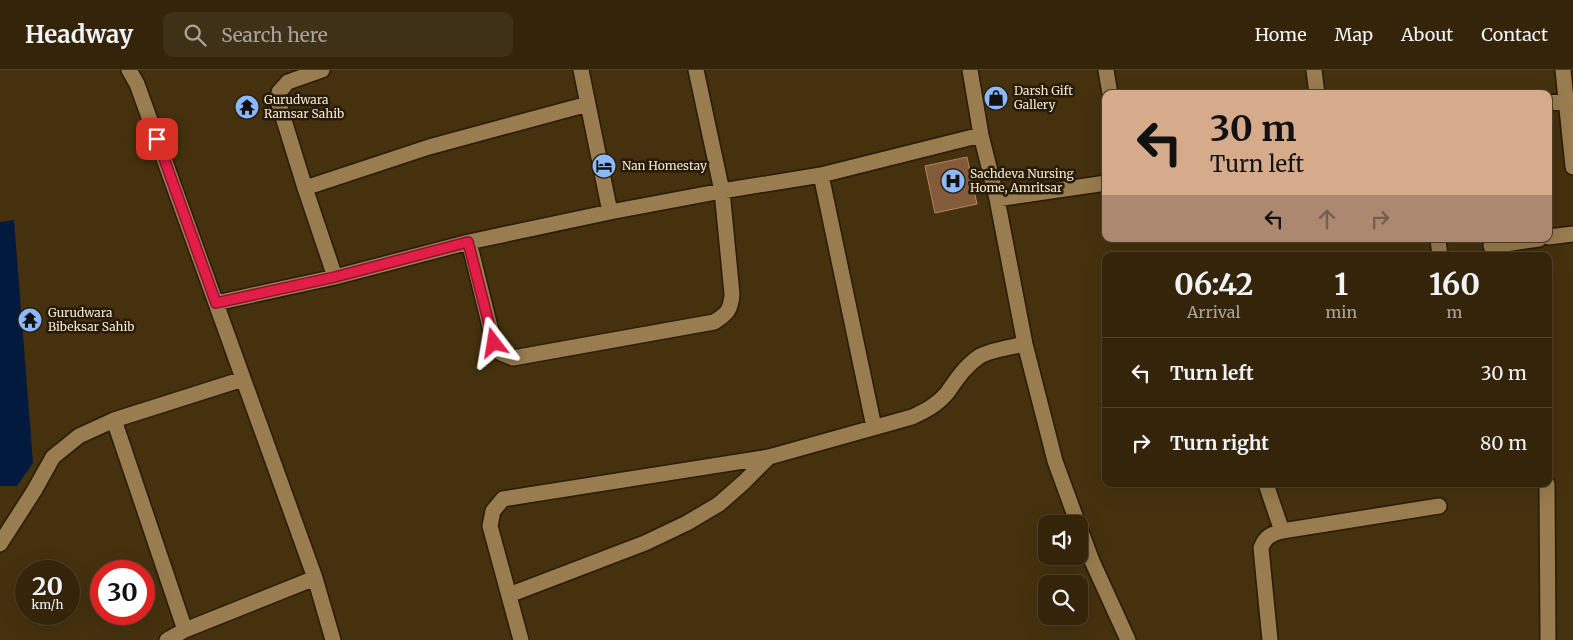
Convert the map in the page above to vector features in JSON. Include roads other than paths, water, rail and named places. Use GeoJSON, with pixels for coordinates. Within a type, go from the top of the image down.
{"type":"FeatureCollection","features":[{"type":"Feature","properties":{"kind":"street"},"geometry":{"type":"LineString","coordinates":[[129,70],[137,84],[315,578],[333,640]]}},
{"type":"Feature","properties":{"kind":"street"},"geometry":{"type":"LineString","coordinates":[[322,70],[288,82],[278,92],[279,104],[335,277]]}},
{"type":"Feature","properties":{"kind":"street"},"geometry":{"type":"LineString","coordinates":[[580,70],[610,212]]}},
{"type":"Feature","properties":{"kind":"street"},"geometry":{"type":"LineString","coordinates":[[468,242],[494,343],[501,353],[513,358],[714,322],[724,316],[731,306],[732,294],[722,190],[696,70]]}},
{"type":"Feature","properties":{"kind":"street"},"geometry":{"type":"LineString","coordinates":[[970,70],[981,135],[997,199],[1025,344],[1055,461],[1074,515]]}},
{"type":"Feature","properties":{"kind":"street"},"geometry":{"type":"LineString","coordinates":[[1106,70],[1109,90]]}},
{"type":"Feature","properties":{"kind":"street"},"geometry":{"type":"LineString","coordinates":[[1314,70],[1316,90]]}},
{"type":"Feature","properties":{"kind":"street"},"geometry":{"type":"LineString","coordinates":[[1563,70],[1569,101],[1573,167]]}},
{"type":"Feature","properties":{"kind":"street"},"geometry":{"type":"LineString","coordinates":[[1552,103],[1569,101]]}},
{"type":"Feature","properties":{"kind":"street"},"geometry":{"type":"LineString","coordinates":[[305,188],[429,147],[588,104]]}},
{"type":"Feature","properties":{"kind":"street"},"geometry":{"type":"LineString","coordinates":[[216,303],[335,277],[468,242],[722,190],[821,175],[981,135]]}},
{"type":"Feature","properties":{"kind":"street"},"geometry":{"type":"LineString","coordinates":[[821,175],[874,427]]}},
{"type":"Feature","properties":{"kind":"street"},"geometry":{"type":"LineString","coordinates":[[997,199],[1102,184]]}},
{"type":"Feature","properties":{"kind":"street"},"geometry":{"type":"LineString","coordinates":[[1552,237],[1573,234]]}},
{"type":"Feature","properties":{"kind":"street"},"geometry":{"type":"LineString","coordinates":[[1491,246],[1518,242]]}},
{"type":"Feature","properties":{"kind":"street"},"geometry":{"type":"LineString","coordinates":[[521,640],[490,526],[493,511],[503,499],[769,456],[912,417],[931,408],[946,394],[956,378],[969,364],[982,355],[1025,344]]}},
{"type":"Feature","properties":{"kind":"street"},"geometry":{"type":"LineString","coordinates":[[0,544],[53,457],[79,436],[114,420],[243,379]]}},
{"type":"Feature","properties":{"kind":"street"},"geometry":{"type":"LineString","coordinates":[[114,420],[185,630]]}},
{"type":"Feature","properties":{"kind":"street"},"geometry":{"type":"LineString","coordinates":[[510,594],[645,543],[687,523],[719,504],[769,456]]}},
{"type":"Feature","properties":{"kind":"street"},"geometry":{"type":"LineString","coordinates":[[1267,487],[1282,531]]}},
{"type":"Feature","properties":{"kind":"street"},"geometry":{"type":"LineString","coordinates":[[1547,487],[1548,640]]}},
{"type":"Feature","properties":{"kind":"street"},"geometry":{"type":"LineString","coordinates":[[1270,640],[1261,548],[1269,535],[1282,531],[1439,506]]}},
{"type":"Feature","properties":{"kind":"street"},"geometry":{"type":"LineString","coordinates":[[1088,551],[1128,640]]}},
{"type":"Feature","properties":{"kind":"street"},"geometry":{"type":"LineString","coordinates":[[167,640],[185,630],[315,578]]}},
{"type":"Feature","properties":{"kind":"water"},"geometry":{"type":"Polygon","coordinates":[[[14,220],[33,463],[17,486],[0,486],[0,222],[14,220]]]}},
{"type":"Feature","properties":{"kind":"place","name":"Darsh Gift Gallery"},"geometry":{"type":"Point","coordinates":[996,98]}},
{"type":"Feature","properties":{"kind":"place","name":"Gurudwara Ramsar Sahib"},"geometry":{"type":"Point","coordinates":[247,107]}},
{"type":"Feature","properties":{"kind":"place","name":"Nan Homestay"},"geometry":{"type":"Point","coordinates":[604,166]}},
{"type":"Feature","properties":{"kind":"place","name":"Sachdeva Nursing Home, Amritsar"},"geometry":{"type":"Point","coordinates":[953,181]}},
{"type":"Feature","properties":{"kind":"place","name":"Gurudwara Bibeksar Sahib"},"geometry":{"type":"Point","coordinates":[30,320]}}]}
